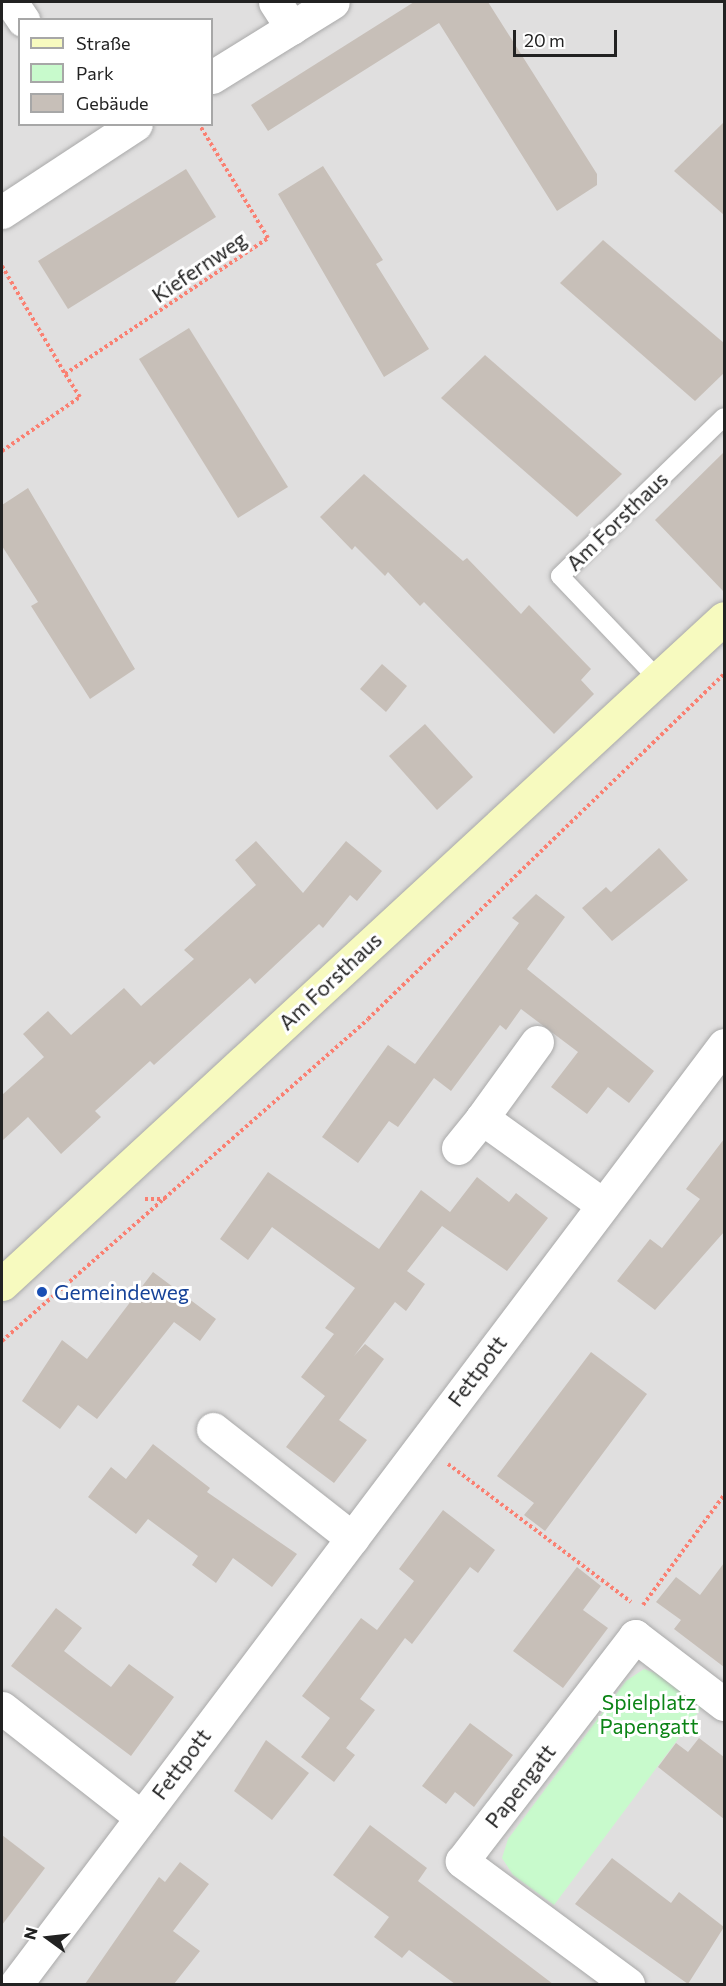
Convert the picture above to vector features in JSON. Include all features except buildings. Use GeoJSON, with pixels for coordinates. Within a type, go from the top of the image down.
{"type":"FeatureCollection","features":[{"type":"Feature","properties":{"kind":"street"},"geometry":{"type":"LineString","coordinates":[[11,2],[22,18]]}},
{"type":"Feature","properties":{"kind":"street"},"geometry":{"type":"LineString","coordinates":[[213,76],[283,15],[333,2]]}},
{"type":"Feature","properties":{"kind":"street"},"geometry":{"type":"LineString","coordinates":[[2,212],[96,135],[129,126]]}},
{"type":"Feature","properties":{"kind":"street","name":"Am Forsthaus"},"geometry":{"type":"LineString","coordinates":[[2,1284],[724,618]]}},
{"type":"Feature","properties":{"kind":"street"},"geometry":{"type":"LineString","coordinates":[[458,1148],[537,1042]]}},
{"type":"Feature","properties":{"kind":"street","name":"Fettpott"},"geometry":{"type":"LineString","coordinates":[[16,1984],[724,1045]]}},
{"type":"Feature","properties":{"kind":"street"},"geometry":{"type":"LineString","coordinates":[[482,1118],[603,1205]]}},
{"type":"Feature","properties":{"kind":"street"},"geometry":{"type":"LineString","coordinates":[[213,1429],[352,1538]]}},
{"type":"Feature","properties":{"kind":"street"},"geometry":{"type":"LineString","coordinates":[[635,1636],[724,1704]]}},
{"type":"Feature","properties":{"kind":"street","name":"Papengatt"},"geometry":{"type":"LineString","coordinates":[[628,1984],[462,1861],[635,1636]]}},
{"type":"Feature","properties":{"kind":"street","name":"Fettpott"},"geometry":{"type":"LineString","coordinates":[[2,1708],[141,1817]]}},
{"type":"Feature","properties":{"kind":"lane","name":"Am Forsthaus"},"geometry":{"type":"LineString","coordinates":[[658,679],[560,576],[724,417]]}},
{"type":"Feature","properties":{"kind":"path","name":"Kiefernweg"},"geometry":{"type":"LineString","coordinates":[[65,374],[268,238],[200,126]]}},
{"type":"Feature","properties":{"kind":"path"},"geometry":{"type":"LineString","coordinates":[[2,266],[80,397],[2,451]]}},
{"type":"Feature","properties":{"kind":"path"},"geometry":{"type":"LineString","coordinates":[[2,1341],[368,1019],[724,674]]}},
{"type":"Feature","properties":{"kind":"path"},"geometry":{"type":"LineString","coordinates":[[422,1443],[632,1603],[635,1636]]}},
{"type":"Feature","properties":{"kind":"path"},"geometry":{"type":"LineString","coordinates":[[635,1636],[640,1609],[724,1495]]}},
{"type":"Feature","properties":{"kind":"shaded area"},"geometry":{"type":"Polygon","coordinates":[[[2,2],[724,2],[724,1984],[2,1984],[2,2]]]}},
{"type":"Feature","properties":{"kind":"green space","name":"Spielplatz Papengatt"},"geometry":{"type":"Polygon","coordinates":[[[644,1669],[661,1675],[702,1707],[554,1905],[513,1875],[502,1858],[508,1839],[626,1681],[644,1669]]]}},
{"type":"Feature","properties":{"kind":"place","name":"Gemeindeweg"},"geometry":{"type":"Point","coordinates":[42,1292]}}]}
